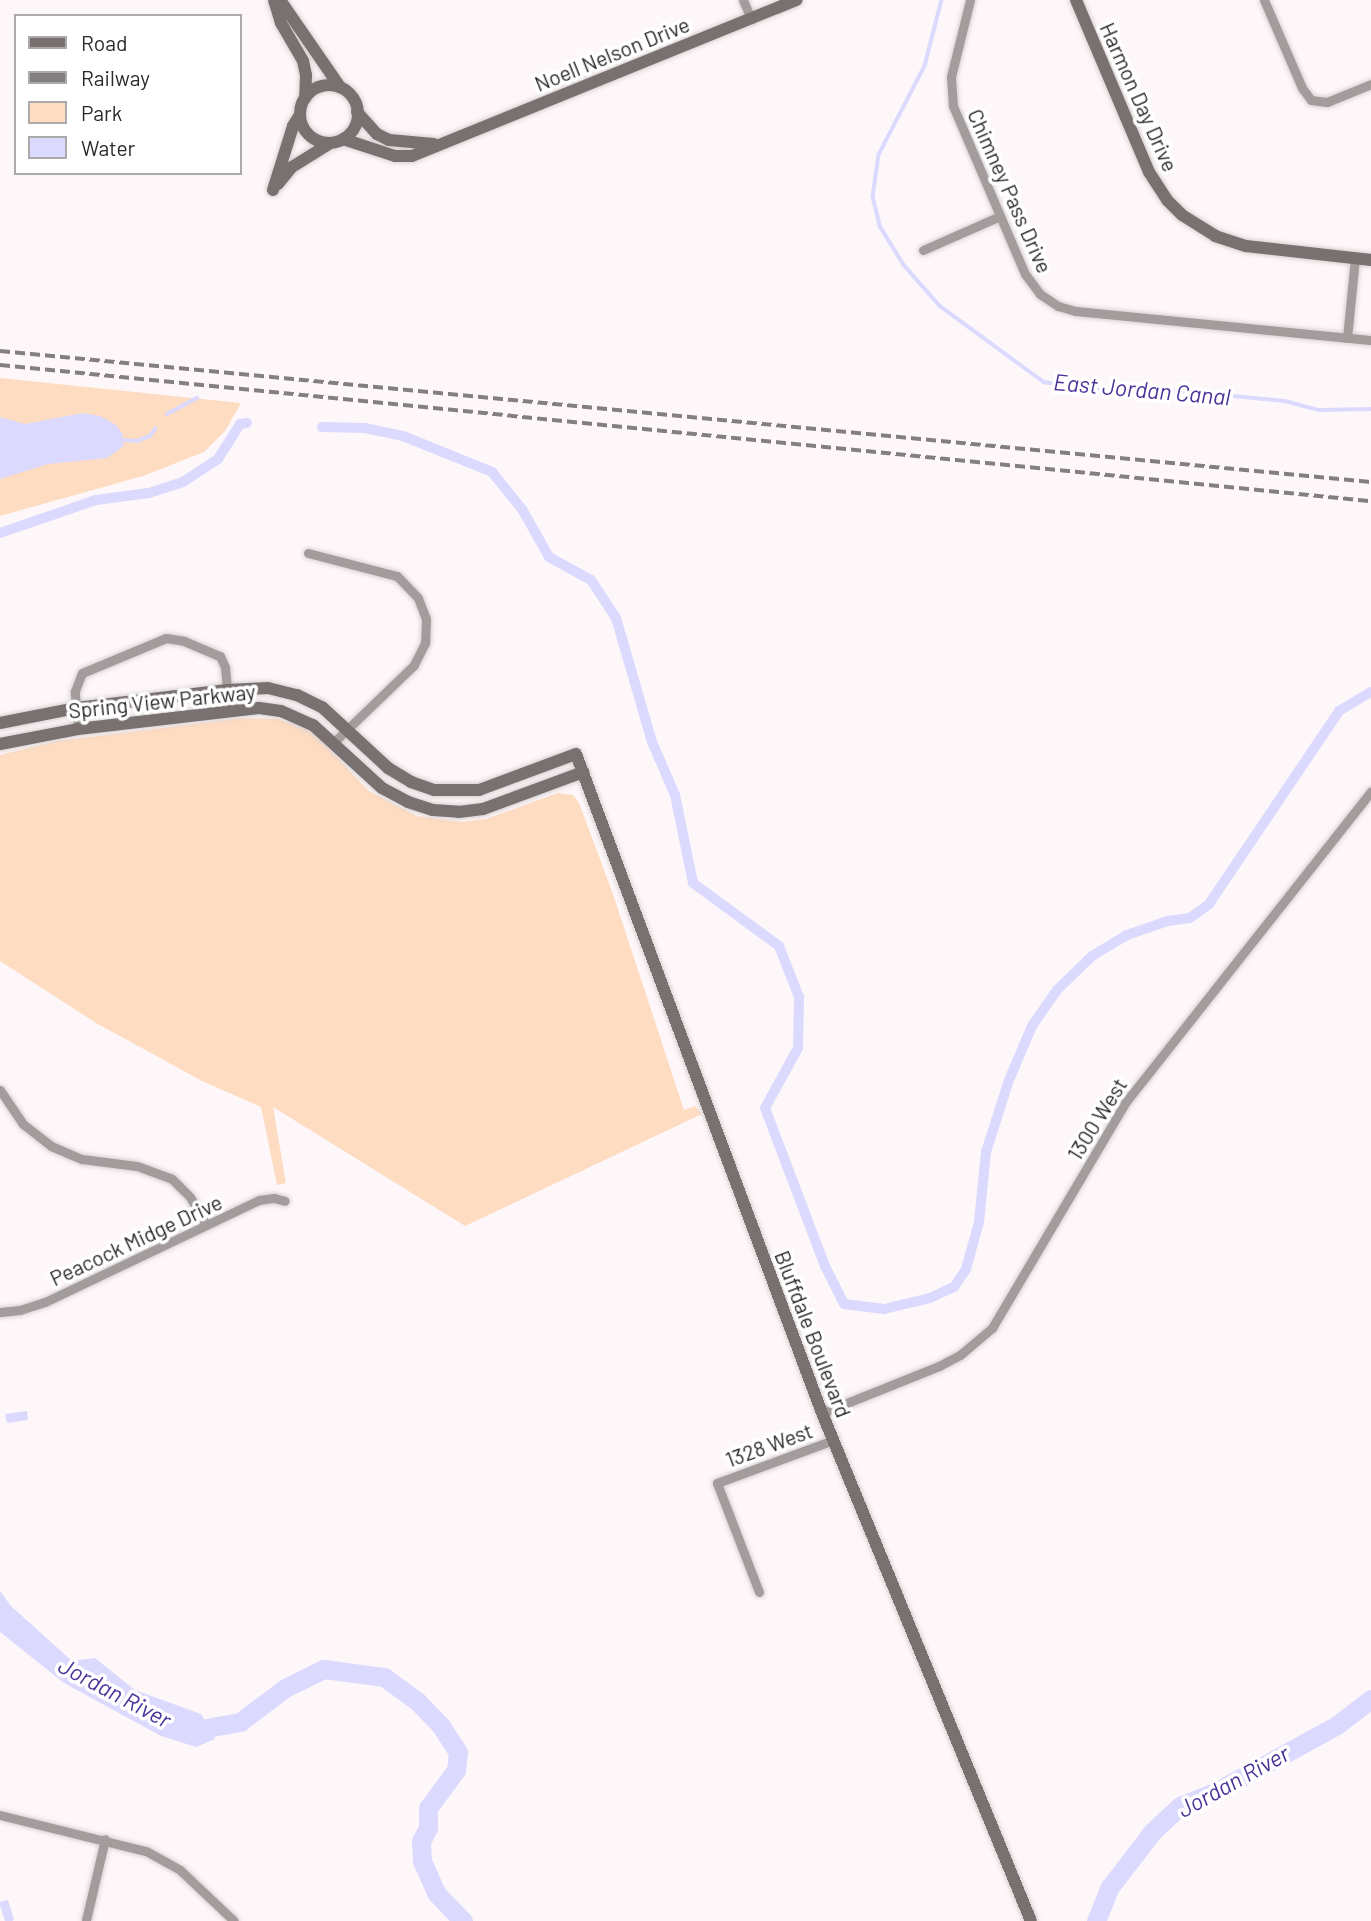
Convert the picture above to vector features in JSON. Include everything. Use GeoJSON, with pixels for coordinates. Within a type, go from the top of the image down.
{"type":"FeatureCollection","features":[{"type":"Feature","properties":{"kind":"street"},"geometry":{"type":"LineString","coordinates":[[274,0],[281,23],[303,61],[306,75],[300,115],[293,127],[273,190],[292,167],[329,144],[344,139],[355,126],[357,112],[351,97],[340,87],[280,0]]}},
{"type":"Feature","properties":{"kind":"street"},"geometry":{"type":"LineString","coordinates":[[743,0],[751,19]]}},
{"type":"Feature","properties":{"kind":"street","name":"Noell Nelson Drive"},"geometry":{"type":"LineString","coordinates":[[344,139],[395,156],[412,156],[797,0]]}},
{"type":"Feature","properties":{"kind":"street","name":"Chimney Pass Drive"},"geometry":{"type":"LineString","coordinates":[[970,0],[951,77],[951,96],[1029,281],[1047,300],[1065,309],[1371,340]]}},
{"type":"Feature","properties":{"kind":"street","name":"Harmon Day Drive"},"geometry":{"type":"LineString","coordinates":[[1076,0],[1149,172],[1174,208],[1203,230],[1229,242],[1263,249],[1371,260]]}},
{"type":"Feature","properties":{"kind":"street"},"geometry":{"type":"LineString","coordinates":[[1264,0],[1304,92],[1315,102],[1327,102],[1371,84]]}},
{"type":"Feature","properties":{"kind":"street"},"geometry":{"type":"LineString","coordinates":[[304,98],[320,85],[340,87]]}},
{"type":"Feature","properties":{"kind":"street","name":"Noell Nelson Drive"},"geometry":{"type":"LineString","coordinates":[[357,112],[377,134],[389,140],[442,145]]}},
{"type":"Feature","properties":{"kind":"street"},"geometry":{"type":"LineString","coordinates":[[300,115],[309,137],[329,144]]}},
{"type":"Feature","properties":{"kind":"street"},"geometry":{"type":"LineString","coordinates":[[923,250],[1000,216]]}},
{"type":"Feature","properties":{"kind":"street"},"geometry":{"type":"LineString","coordinates":[[1347,338],[1355,258]]}},
{"type":"Feature","properties":{"kind":"street"},"geometry":{"type":"LineString","coordinates":[[308,553],[397,576],[418,598],[426,619],[425,643],[414,664],[334,742]]}},
{"type":"Feature","properties":{"kind":"street"},"geometry":{"type":"LineString","coordinates":[[78,729],[76,686],[82,673],[166,638],[184,640],[220,656],[224,663],[229,710]]}},
{"type":"Feature","properties":{"kind":"street","name":"Spring View Parkway"},"geometry":{"type":"LineString","coordinates":[[0,723],[76,708],[227,690],[268,688],[297,695],[322,707],[399,776],[423,787],[446,792],[489,787],[576,754]]}},
{"type":"Feature","properties":{"kind":"street","name":"Spring View Parkway"},"geometry":{"type":"LineString","coordinates":[[0,744],[78,729],[259,708],[281,710],[313,724],[369,778],[395,796],[420,807],[446,812],[496,806],[583,772]]}},
{"type":"Feature","properties":{"kind":"street","name":"Bluffdale Boulevard"},"geometry":{"type":"LineString","coordinates":[[576,754],[822,1413],[1031,1921]]}},
{"type":"Feature","properties":{"kind":"street","name":"1300 West"},"geometry":{"type":"LineString","coordinates":[[822,1413],[939,1366],[960,1355],[992,1328],[1125,1103],[1371,791]]}},
{"type":"Feature","properties":{"kind":"street"},"geometry":{"type":"LineString","coordinates":[[0,1090],[23,1124],[51,1146],[82,1159],[137,1166],[172,1179],[190,1197],[206,1225]]}},
{"type":"Feature","properties":{"kind":"street","name":"Peacock Midge Drive"},"geometry":{"type":"LineString","coordinates":[[0,1312],[20,1310],[45,1302],[259,1200],[274,1198],[285,1201]]}},
{"type":"Feature","properties":{"kind":"street","name":"1328 West"},"geometry":{"type":"LineString","coordinates":[[759,1592],[717,1483],[833,1440]]}},
{"type":"Feature","properties":{"kind":"street"},"geometry":{"type":"LineString","coordinates":[[0,1815],[146,1851],[180,1870],[234,1921]]}},
{"type":"Feature","properties":{"kind":"street"},"geometry":{"type":"LineString","coordinates":[[86,1920],[105,1839]]}},
{"type":"Feature","properties":{"kind":"green space"},"geometry":{"type":"Polygon","coordinates":[[[0,378],[241,403],[225,431],[204,452],[143,476],[0,516],[0,378]]]}},
{"type":"Feature","properties":{"kind":"green space"},"geometry":{"type":"Polygon","coordinates":[[[242,718],[278,719],[313,732],[369,791],[417,816],[462,822],[486,819],[558,793],[573,795],[579,803],[613,894],[684,1110],[695,1106],[702,1114],[465,1226],[273,1107],[286,1183],[277,1185],[261,1107],[202,1081],[96,1023],[0,961],[0,755],[57,741],[242,718]]]}},
{"type":"Feature","properties":{"kind":"water"},"geometry":{"type":"Polygon","coordinates":[[[83,413],[100,416],[116,425],[122,433],[124,446],[107,458],[48,464],[0,479],[0,417],[25,424],[83,413]]]}},
{"type":"Feature","properties":{"kind":"water"},"geometry":{"type":"Polygon","coordinates":[[[27,1411],[28,1420],[7,1423],[5,1414],[27,1411]]]}},
{"type":"Feature","properties":{"kind":"water"},"geometry":{"type":"Polygon","coordinates":[[[0,1591],[11,1606],[72,1661],[95,1658],[135,1690],[201,1714],[215,1739],[196,1747],[161,1736],[64,1683],[0,1632],[0,1591]]]}},
{"type":"Feature","properties":{"kind":"water"},"geometry":{"type":"Polygon","coordinates":[[[8,1900],[14,1920],[12,1921],[5,1921],[0,1905],[0,1902],[8,1900]]]}},
{"type":"Feature","properties":{"kind":"waterway","name":"East Jordan Canal"},"geometry":{"type":"LineString","coordinates":[[942,0],[925,66],[879,155],[873,197],[880,226],[904,265],[940,306],[1044,382],[1084,389],[1180,391],[1285,401],[1318,410],[1371,409]]}},
{"type":"Feature","properties":{"kind":"waterway"},"geometry":{"type":"LineString","coordinates":[[167,414],[197,398]]}},
{"type":"Feature","properties":{"kind":"waterway"},"geometry":{"type":"LineString","coordinates":[[0,533],[96,500],[149,493],[183,482],[218,459],[240,424],[247,423]]}},
{"type":"Feature","properties":{"kind":"waterway"},"geometry":{"type":"LineString","coordinates":[[322,427],[365,428],[403,436],[492,472],[522,509],[549,557],[591,580],[616,618],[652,742],[675,795],[693,883],[779,946],[799,997],[798,1048],[765,1108],[825,1266],[844,1304],[884,1309],[930,1298],[954,1287],[966,1269],[979,1222],[986,1152],[1009,1080],[1032,1026],[1057,990],[1092,956],[1127,935],[1168,921],[1190,918],[1209,904],[1339,711],[1371,692]]}},
{"type":"Feature","properties":{"kind":"waterway"},"geometry":{"type":"LineString","coordinates":[[123,440],[137,441],[150,436],[155,429]]}},
{"type":"Feature","properties":{"kind":"waterway","name":"Jordan River"},"geometry":{"type":"LineString","coordinates":[[185,1729],[190,1731],[240,1722],[285,1688],[324,1669],[384,1677],[417,1701],[441,1726],[458,1752],[456,1770],[428,1808],[428,1828],[421,1841],[422,1861],[436,1893],[463,1921]]}},
{"type":"Feature","properties":{"kind":"waterway","name":"Jordan River"},"geometry":{"type":"LineString","coordinates":[[1096,1921],[1110,1887],[1152,1832],[1180,1806],[1213,1793],[1337,1725],[1371,1699]]}},
{"type":"Feature","properties":{"kind":"railway"},"geometry":{"type":"LineString","coordinates":[[0,351],[1371,482]]}},
{"type":"Feature","properties":{"kind":"railway"},"geometry":{"type":"LineString","coordinates":[[0,365],[1371,501]]}}]}
